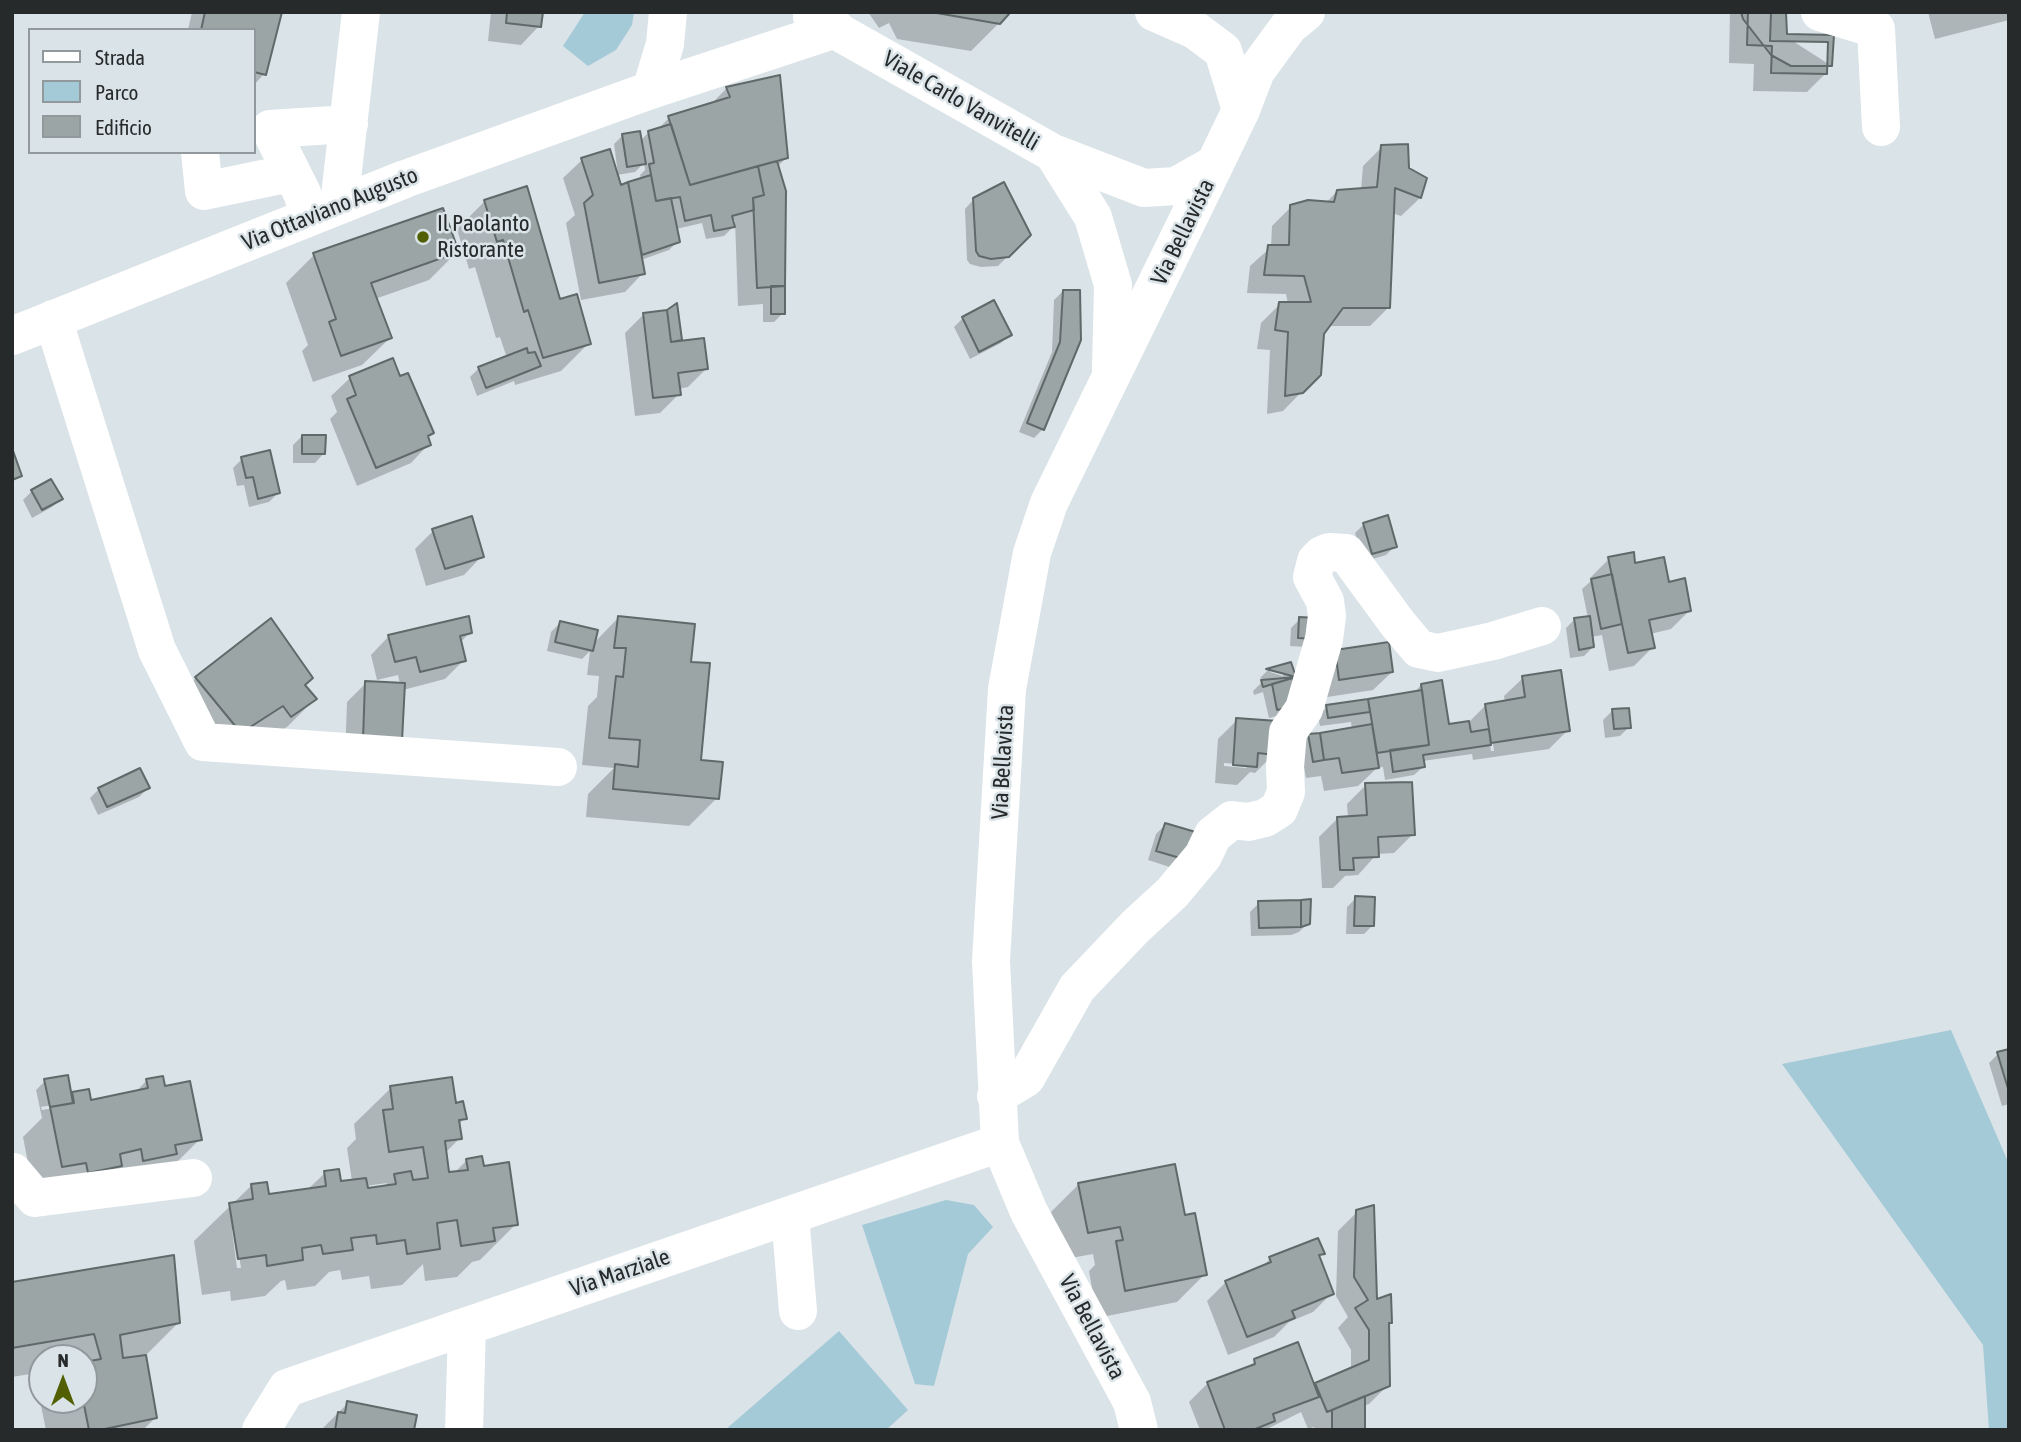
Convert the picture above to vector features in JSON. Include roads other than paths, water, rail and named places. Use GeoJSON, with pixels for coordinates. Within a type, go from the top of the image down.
{"type":"FeatureCollection","features":[{"type":"Feature","properties":{"kind":"street"},"geometry":{"type":"LineString","coordinates":[[324,211],[349,124],[361,12]]}},
{"type":"Feature","properties":{"kind":"street"},"geometry":{"type":"LineString","coordinates":[[650,90],[665,44],[668,12]]}},
{"type":"Feature","properties":{"kind":"street"},"geometry":{"type":"LineString","coordinates":[[1154,12],[1195,30],[1223,51],[1241,110]]}},
{"type":"Feature","properties":{"kind":"street","name":"Via Bellavista"},"geometry":{"type":"LineString","coordinates":[[1139,1430],[1132,1402],[1029,1212],[1000,1143],[991,961],[1007,689],[1032,554],[1049,503],[1111,381],[1241,110],[1256,71],[1289,26],[1306,12]]}},
{"type":"Feature","properties":{"kind":"street"},"geometry":{"type":"LineString","coordinates":[[1820,12],[1876,29],[1881,127]]}},
{"type":"Feature","properties":{"kind":"street","name":"Via Ottaviano Augusto"},"geometry":{"type":"LineString","coordinates":[[12,336],[405,179],[776,47],[819,21]]}},
{"type":"Feature","properties":{"kind":"street","name":"Viale Carlo Vanvitelli"},"geometry":{"type":"LineString","coordinates":[[819,21],[1053,153],[1093,217],[1113,285],[1111,381]]}},
{"type":"Feature","properties":{"kind":"street"},"geometry":{"type":"LineString","coordinates":[[262,129],[349,124]]}},
{"type":"Feature","properties":{"kind":"street"},"geometry":{"type":"LineString","coordinates":[[262,129],[292,173],[324,211]]}},
{"type":"Feature","properties":{"kind":"street"},"geometry":{"type":"LineString","coordinates":[[1053,153],[1144,188],[1176,187],[1215,164]]}},
{"type":"Feature","properties":{"kind":"street"},"geometry":{"type":"LineString","coordinates":[[200,154],[204,191],[292,173]]}},
{"type":"Feature","properties":{"kind":"street"},"geometry":{"type":"LineString","coordinates":[[53,319],[157,650],[203,742],[558,766]]}},
{"type":"Feature","properties":{"kind":"street"},"geometry":{"type":"LineString","coordinates":[[996,1096],[1026,1078],[1077,988],[1135,927],[1172,894],[1203,856],[1213,835],[1231,820],[1248,822],[1265,818],[1279,809],[1286,792],[1288,732],[1304,709],[1324,639],[1327,616],[1325,601],[1312,577],[1316,561],[1322,555],[1329,552],[1346,553],[1398,625],[1419,649],[1438,653],[1493,642],[1542,626]]}},
{"type":"Feature","properties":{"kind":"street","name":"Via Marziale"},"geometry":{"type":"LineString","coordinates":[[261,1430],[287,1388],[1000,1143]]}},
{"type":"Feature","properties":{"kind":"street"},"geometry":{"type":"LineString","coordinates":[[12,1164],[13,1173],[35,1198],[193,1178]]}},
{"type":"Feature","properties":{"kind":"street"},"geometry":{"type":"LineString","coordinates":[[790,1215],[798,1311]]}},
{"type":"Feature","properties":{"kind":"street"},"geometry":{"type":"LineString","coordinates":[[464,1430],[467,1326]]}},
{"type":"Feature","properties":{"kind":"place","name":"Il Paolanto Ristorante"},"geometry":{"type":"Point","coordinates":[423,237]}}]}
